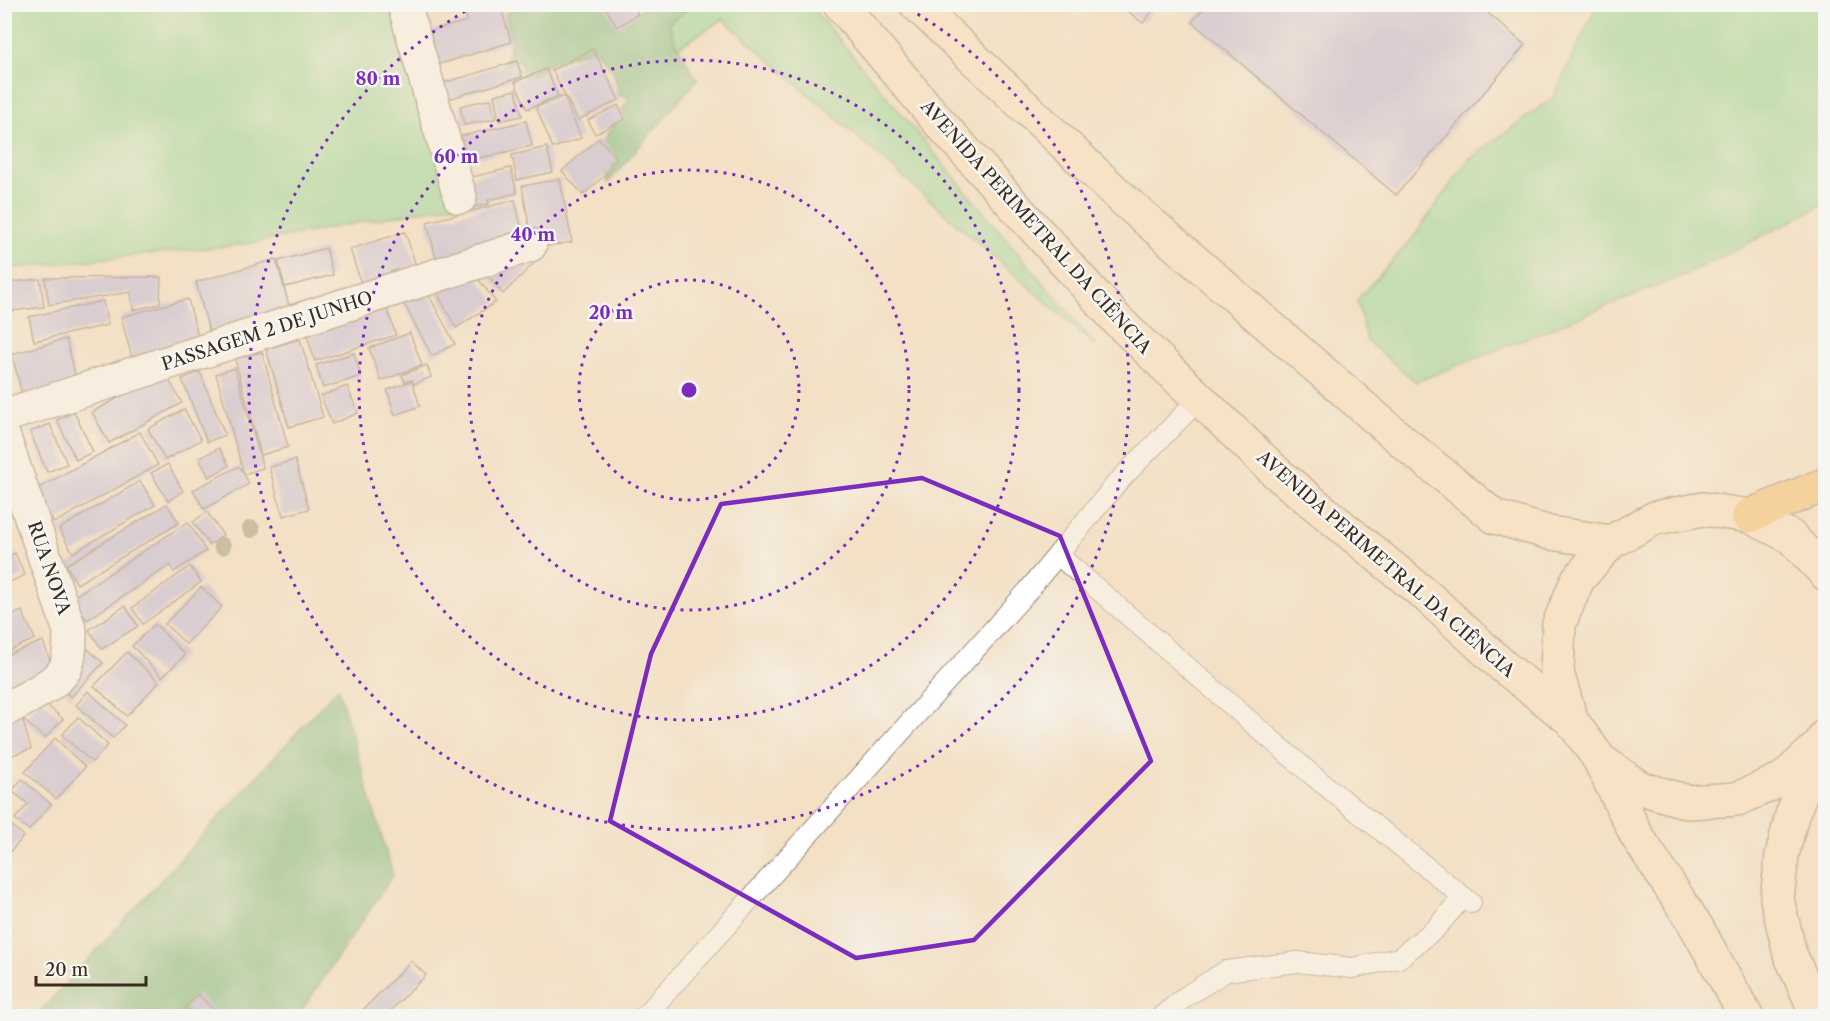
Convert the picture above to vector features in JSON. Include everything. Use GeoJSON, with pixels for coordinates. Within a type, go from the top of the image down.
{"type":"FeatureCollection","features":[{"type":"Feature","properties":{"kind":"main road","name":"AVENIDA PERIMETRAL DA CIÊNCIA"},"geometry":{"type":"LineString","coordinates":[[840,4],[939,122],[1118,321],[1278,474],[1419,590],[1504,667],[1571,720]]}},
{"type":"Feature","properties":{"kind":"main road"},"geometry":{"type":"LineString","coordinates":[[916,4],[1125,201],[1398,438],[1496,517],[1550,532],[1611,542]]}},
{"type":"Feature","properties":{"kind":"main road"},"geometry":{"type":"LineString","coordinates":[[1749,516],[1826,484]]}},
{"type":"Feature","properties":{"kind":"main road"},"geometry":{"type":"LineString","coordinates":[[1746,1017],[1696,926],[1637,836],[1600,760],[1571,720],[1557,673],[1559,624],[1578,579],[1611,542],[1654,518],[1683,512],[1703,509],[1749,516],[1791,537],[1826,574]]}},
{"type":"Feature","properties":{"kind":"main road"},"geometry":{"type":"LineString","coordinates":[[1600,760],[1640,788],[1688,802],[1737,799],[1783,779],[1822,741]]}},
{"type":"Feature","properties":{"kind":"main road"},"geometry":{"type":"LineString","coordinates":[[1818,1017],[1790,954],[1777,898],[1782,855],[1792,815],[1822,741]]}},
{"type":"Feature","properties":{"kind":"street"},"geometry":{"type":"LineString","coordinates":[[404,4],[460,197]]}},
{"type":"Feature","properties":{"kind":"street","name":"PASSAGEM 2 DE JUNHO"},"geometry":{"type":"LineString","coordinates":[[4,416],[530,245]]}},
{"type":"Feature","properties":{"kind":"street","name":"RUA NOVA"},"geometry":{"type":"LineString","coordinates":[[4,438],[70,631],[64,670],[46,686],[4,710]]}},
{"type":"Feature","properties":{"kind":"lane"},"geometry":{"type":"LineString","coordinates":[[645,1017],[1026,594],[1116,484],[1200,399]]}},
{"type":"Feature","properties":{"kind":"lane"},"geometry":{"type":"LineString","coordinates":[[1058,555],[1311,774],[1467,900],[1399,958],[1352,968],[1297,962],[1226,971],[1185,997],[1162,1017]]}},
{"type":"Feature","properties":{"kind":"highlighted area"},"geometry":{"type":"Polygon","coordinates":[[[922,478],[1060,536],[1151,761],[974,940],[856,958],[610,821],[651,654],[721,504],[922,478]]]}},
{"type":"Feature","properties":{"kind":"green space"},"geometry":{"type":"Polygon","coordinates":[[[4,5],[395,5],[453,205],[246,244],[5,269],[4,5]]]}},
{"type":"Feature","properties":{"kind":"green space"},"geometry":{"type":"Polygon","coordinates":[[[521,5],[607,5],[619,23],[648,5],[693,5],[669,23],[675,41],[697,80],[608,183],[603,140],[630,97],[619,96],[614,72],[597,51],[559,60],[524,79],[520,59],[505,64],[511,41],[505,14],[521,5]]]}},
{"type":"Feature","properties":{"kind":"green space"},"geometry":{"type":"Polygon","coordinates":[[[693,5],[810,5],[1095,345],[723,19],[677,48],[668,22],[693,5]]]}},
{"type":"Feature","properties":{"kind":"green space"},"geometry":{"type":"Polygon","coordinates":[[[1498,5],[1826,6],[1825,204],[1687,274],[1416,382],[1367,341],[1357,300],[1413,238],[1468,160],[1553,98],[1596,7],[1502,9],[1498,5]]]}},
{"type":"Feature","properties":{"kind":"green space"},"geometry":{"type":"Polygon","coordinates":[[[338,688],[393,875],[298,1016],[36,1016],[338,688]]]}},
{"type":"Feature","properties":{"kind":"building"},"geometry":{"type":"Polygon","coordinates":[[[427,4],[446,4],[446,5],[430,11],[427,4]]]}},
{"type":"Feature","properties":{"kind":"building"},"geometry":{"type":"Polygon","coordinates":[[[463,4],[500,4],[511,42],[437,65],[427,32],[467,21],[463,4]]]}},
{"type":"Feature","properties":{"kind":"building"},"geometry":{"type":"Polygon","coordinates":[[[603,4],[632,4],[638,14],[617,27],[603,4]]]}},
{"type":"Feature","properties":{"kind":"building"},"geometry":{"type":"Polygon","coordinates":[[[1119,4],[1158,4],[1143,23],[1119,4]]]}},
{"type":"Feature","properties":{"kind":"building"},"geometry":{"type":"Polygon","coordinates":[[[1207,4],[1478,4],[1525,45],[1396,195],[1192,22],[1207,4]]]}},
{"type":"Feature","properties":{"kind":"building"},"geometry":{"type":"Polygon","coordinates":[[[593,49],[619,100],[578,120],[552,70],[593,49]]]}},
{"type":"Feature","properties":{"kind":"building"},"geometry":{"type":"Polygon","coordinates":[[[517,61],[522,77],[445,100],[440,84],[517,61]]]}},
{"type":"Feature","properties":{"kind":"building"},"geometry":{"type":"Polygon","coordinates":[[[546,69],[558,96],[527,109],[515,82],[546,69]]]}},
{"type":"Feature","properties":{"kind":"building"},"geometry":{"type":"Polygon","coordinates":[[[516,90],[522,116],[499,121],[494,95],[516,90]]]}},
{"type":"Feature","properties":{"kind":"building"},"geometry":{"type":"Polygon","coordinates":[[[564,96],[581,138],[553,148],[536,107],[564,96]]]}},
{"type":"Feature","properties":{"kind":"building"},"geometry":{"type":"Polygon","coordinates":[[[491,99],[495,119],[464,125],[460,106],[491,99]]]}},
{"type":"Feature","properties":{"kind":"building"},"geometry":{"type":"Polygon","coordinates":[[[618,105],[625,119],[595,134],[588,120],[618,105]]]}},
{"type":"Feature","properties":{"kind":"building"},"geometry":{"type":"Polygon","coordinates":[[[526,121],[532,146],[466,161],[461,136],[526,121]]]}},
{"type":"Feature","properties":{"kind":"building"},"geometry":{"type":"Polygon","coordinates":[[[599,138],[617,159],[610,166],[612,169],[583,195],[562,171],[599,138]]]}},
{"type":"Feature","properties":{"kind":"building"},"geometry":{"type":"Polygon","coordinates":[[[547,147],[553,172],[517,180],[512,155],[547,147]]]}},
{"type":"Feature","properties":{"kind":"building"},"geometry":{"type":"Polygon","coordinates":[[[511,168],[517,193],[488,200],[489,204],[469,208],[463,179],[511,168]]]}},
{"type":"Feature","properties":{"kind":"building"},"geometry":{"type":"Polygon","coordinates":[[[560,179],[572,242],[533,249],[522,186],[560,179]]]}},
{"type":"Feature","properties":{"kind":"building"},"geometry":{"type":"Polygon","coordinates":[[[515,200],[524,239],[437,262],[427,222],[515,200]]]}},
{"type":"Feature","properties":{"kind":"building"},"geometry":{"type":"Polygon","coordinates":[[[405,232],[418,272],[363,289],[350,249],[405,232]]]}},
{"type":"Feature","properties":{"kind":"building"},"geometry":{"type":"Polygon","coordinates":[[[326,248],[333,275],[285,287],[278,261],[326,248]]]}},
{"type":"Feature","properties":{"kind":"building"},"geometry":{"type":"Polygon","coordinates":[[[540,257],[503,294],[479,265],[540,257]]]}},
{"type":"Feature","properties":{"kind":"building"},"geometry":{"type":"Polygon","coordinates":[[[276,259],[290,309],[209,331],[196,282],[276,259]]]}},
{"type":"Feature","properties":{"kind":"building"},"geometry":{"type":"Polygon","coordinates":[[[472,271],[496,302],[456,328],[434,287],[472,271]]]}},
{"type":"Feature","properties":{"kind":"building"},"geometry":{"type":"Polygon","coordinates":[[[161,277],[160,304],[133,310],[131,292],[49,305],[45,278],[161,277]]]}},
{"type":"Feature","properties":{"kind":"building"},"geometry":{"type":"Polygon","coordinates":[[[40,279],[44,307],[4,312],[4,283],[40,279]]]}},
{"type":"Feature","properties":{"kind":"building"},"geometry":{"type":"Polygon","coordinates":[[[426,290],[455,344],[432,356],[403,302],[426,290]]]}},
{"type":"Feature","properties":{"kind":"building"},"geometry":{"type":"Polygon","coordinates":[[[188,299],[199,340],[132,358],[121,317],[188,299]]]}},
{"type":"Feature","properties":{"kind":"building"},"geometry":{"type":"Polygon","coordinates":[[[103,301],[108,325],[34,341],[29,317],[103,301]]]}},
{"type":"Feature","properties":{"kind":"building"},"geometry":{"type":"Polygon","coordinates":[[[387,309],[396,335],[315,361],[307,335],[387,309]]]}},
{"type":"Feature","properties":{"kind":"building"},"geometry":{"type":"Polygon","coordinates":[[[410,333],[422,365],[381,381],[369,348],[410,333]]]}},
{"type":"Feature","properties":{"kind":"building"},"geometry":{"type":"Polygon","coordinates":[[[66,339],[76,378],[24,402],[12,354],[66,339]]]}},
{"type":"Feature","properties":{"kind":"building"},"geometry":{"type":"Polygon","coordinates":[[[300,339],[323,417],[289,427],[266,349],[300,339]]]}},
{"type":"Feature","properties":{"kind":"building"},"geometry":{"type":"Polygon","coordinates":[[[262,352],[288,447],[261,455],[235,359],[262,352]]]}},
{"type":"Feature","properties":{"kind":"building"},"geometry":{"type":"Polygon","coordinates":[[[354,353],[361,376],[323,388],[316,365],[354,353]]]}},
{"type":"Feature","properties":{"kind":"building"},"geometry":{"type":"Polygon","coordinates":[[[427,365],[431,377],[414,384],[412,380],[405,382],[402,375],[427,365]]]}},
{"type":"Feature","properties":{"kind":"building"},"geometry":{"type":"Polygon","coordinates":[[[235,368],[263,468],[244,474],[216,374],[235,368]]]}},
{"type":"Feature","properties":{"kind":"building"},"geometry":{"type":"Polygon","coordinates":[[[200,372],[225,435],[207,442],[182,379],[200,372]]]}},
{"type":"Feature","properties":{"kind":"building"},"geometry":{"type":"Polygon","coordinates":[[[165,373],[182,403],[109,443],[92,412],[165,373]]]}},
{"type":"Feature","properties":{"kind":"building"},"geometry":{"type":"Polygon","coordinates":[[[412,381],[420,406],[395,415],[387,390],[412,381]]]}},
{"type":"Feature","properties":{"kind":"building"},"geometry":{"type":"Polygon","coordinates":[[[347,386],[358,413],[332,424],[321,396],[347,386]]]}},
{"type":"Feature","properties":{"kind":"building"},"geometry":{"type":"Polygon","coordinates":[[[184,409],[201,440],[165,460],[148,429],[184,409]]]}},
{"type":"Feature","properties":{"kind":"building"},"geometry":{"type":"Polygon","coordinates":[[[74,412],[93,452],[76,460],[57,420],[74,412]]]}},
{"type":"Feature","properties":{"kind":"building"},"geometry":{"type":"Polygon","coordinates":[[[50,424],[67,464],[47,472],[30,432],[50,424]]]}},
{"type":"Feature","properties":{"kind":"building"},"geometry":{"type":"Polygon","coordinates":[[[140,432],[158,465],[54,523],[35,490],[140,432]]]}},
{"type":"Feature","properties":{"kind":"building"},"geometry":{"type":"Polygon","coordinates":[[[219,448],[229,466],[209,477],[199,458],[219,448]]]}},
{"type":"Feature","properties":{"kind":"building"},"geometry":{"type":"Polygon","coordinates":[[[295,460],[309,509],[283,516],[269,467],[295,460]]]}},
{"type":"Feature","properties":{"kind":"building"},"geometry":{"type":"Polygon","coordinates":[[[168,464],[183,491],[168,501],[151,473],[168,464]]]}},
{"type":"Feature","properties":{"kind":"building"},"geometry":{"type":"Polygon","coordinates":[[[239,466],[249,484],[204,509],[193,490],[239,466]]]}},
{"type":"Feature","properties":{"kind":"building"},"geometry":{"type":"Polygon","coordinates":[[[140,481],[155,505],[73,553],[59,529],[140,481]]]}},
{"type":"Feature","properties":{"kind":"building"},"geometry":{"type":"Polygon","coordinates":[[[167,504],[179,523],[77,584],[66,565],[167,504]]]}},
{"type":"Feature","properties":{"kind":"building"},"geometry":{"type":"Polygon","coordinates":[[[207,512],[223,535],[209,545],[193,522],[207,512]]]}},
{"type":"Feature","properties":{"kind":"building"},"geometry":{"type":"Polygon","coordinates":[[[188,522],[206,551],[174,572],[170,565],[87,620],[72,598],[188,522]]]}},
{"type":"Feature","properties":{"kind":"building"},"geometry":{"type":"Polygon","coordinates":[[[15,553],[25,575],[4,585],[4,558],[15,553]]]}},
{"type":"Feature","properties":{"kind":"building"},"geometry":{"type":"Polygon","coordinates":[[[190,566],[201,582],[143,624],[132,608],[190,566]]]}},
{"type":"Feature","properties":{"kind":"building"},"geometry":{"type":"Polygon","coordinates":[[[201,587],[222,607],[186,644],[165,624],[201,587]]]}},
{"type":"Feature","properties":{"kind":"building"},"geometry":{"type":"Polygon","coordinates":[[[125,606],[138,626],[102,649],[89,630],[125,606]]]}},
{"type":"Feature","properties":{"kind":"building"},"geometry":{"type":"Polygon","coordinates":[[[22,611],[35,639],[4,653],[4,619],[22,611]]]}},
{"type":"Feature","properties":{"kind":"building"},"geometry":{"type":"Polygon","coordinates":[[[155,624],[185,655],[162,677],[132,646],[155,624]]]}},
{"type":"Feature","properties":{"kind":"building"},"geometry":{"type":"Polygon","coordinates":[[[43,641],[54,672],[4,691],[4,656],[43,641]]]}},
{"type":"Feature","properties":{"kind":"building"},"geometry":{"type":"Polygon","coordinates":[[[88,649],[103,663],[71,697],[56,683],[88,649]]]}},
{"type":"Feature","properties":{"kind":"building"},"geometry":{"type":"Polygon","coordinates":[[[127,652],[159,682],[127,716],[94,686],[127,652]]]}},
{"type":"Feature","properties":{"kind":"building"},"geometry":{"type":"Polygon","coordinates":[[[88,691],[125,725],[113,738],[76,705],[88,691]]]}},
{"type":"Feature","properties":{"kind":"building"},"geometry":{"type":"Polygon","coordinates":[[[41,700],[63,719],[45,738],[23,720],[41,700]]]}},
{"type":"Feature","properties":{"kind":"building"},"geometry":{"type":"Polygon","coordinates":[[[21,714],[31,749],[6,757],[9,767],[4,769],[4,718],[21,714]]]}},
{"type":"Feature","properties":{"kind":"building"},"geometry":{"type":"Polygon","coordinates":[[[78,717],[108,745],[92,762],[62,735],[78,717]]]}},
{"type":"Feature","properties":{"kind":"building"},"geometry":{"type":"Polygon","coordinates":[[[55,738],[85,767],[56,799],[25,772],[55,738]]]}},
{"type":"Feature","properties":{"kind":"building"},"geometry":{"type":"Polygon","coordinates":[[[22,779],[51,804],[29,830],[15,819],[28,804],[12,791],[22,779]]]}},
{"type":"Feature","properties":{"kind":"building"},"geometry":{"type":"Polygon","coordinates":[[[4,819],[24,836],[4,859],[4,819]]]}},
{"type":"Feature","properties":{"kind":"building"},"geometry":{"type":"Polygon","coordinates":[[[411,961],[426,975],[385,1016],[357,1016],[411,961]]]}},
{"type":"Feature","properties":{"kind":"building"},"geometry":{"type":"Polygon","coordinates":[[[198,994],[213,1009],[204,1016],[193,1016],[185,1008],[198,994]]]}}]}
